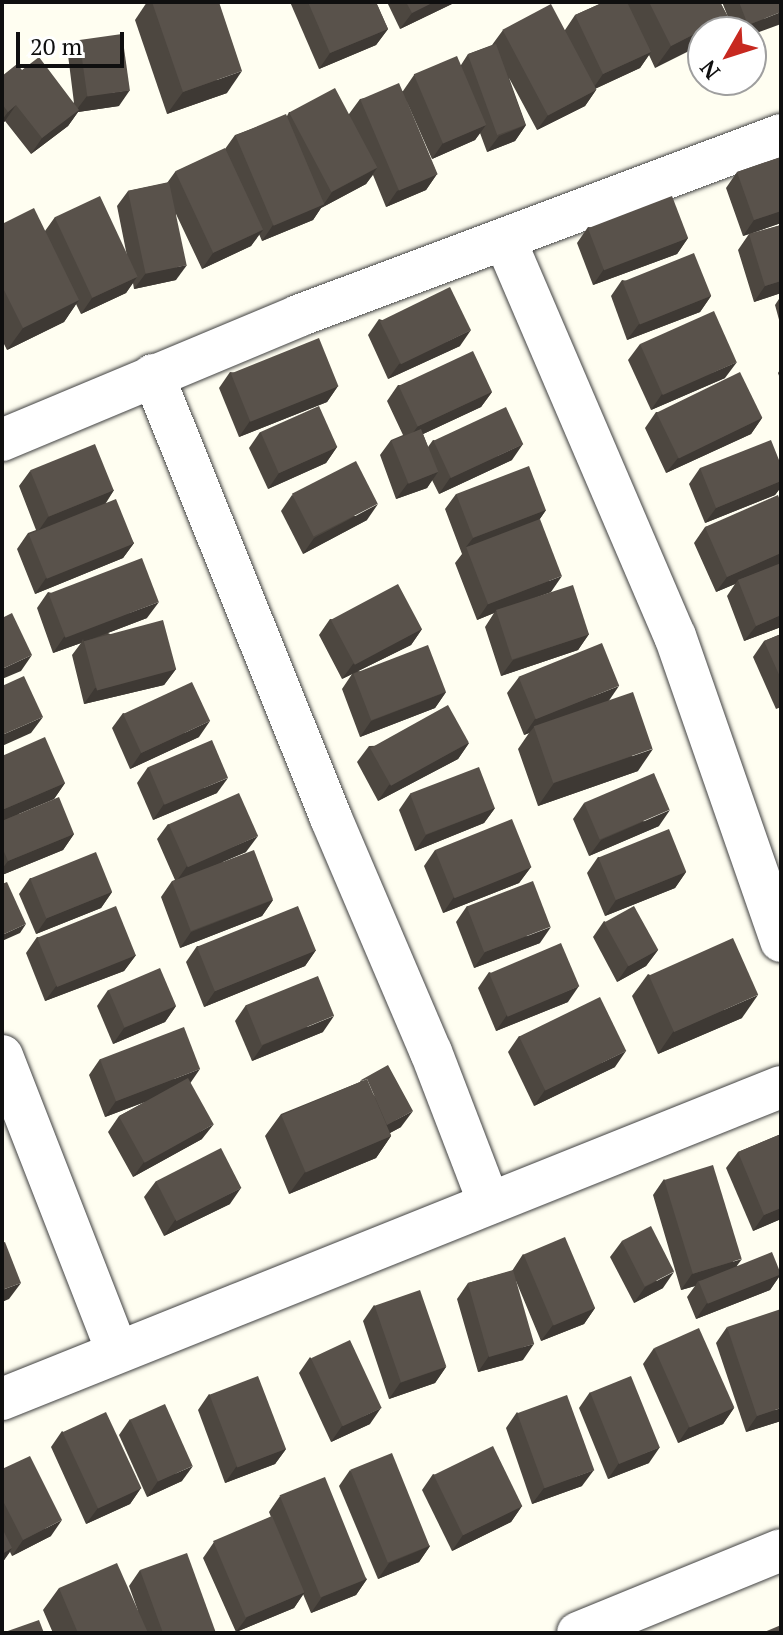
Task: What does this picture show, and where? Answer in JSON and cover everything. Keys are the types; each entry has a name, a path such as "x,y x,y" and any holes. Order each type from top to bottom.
{"street":[{"path":"2,440 298,316 781,135"},
{"path":"505,240 675,636 781,941"},
{"path":"153,375 331,818 431,1052 489,1203"},
{"path":"2,1056 117,1351"},
{"path":"2,1399 781,1087"},
{"path":"578,1633 781,1550"}],"building":[{"path":"152,2 219,2 242,71 183,92"},
{"path":"308,2 376,2 388,29 330,53"},
{"path":"406,2 434,2 412,13"},
{"path":"604,2 627,2 651,52 603,74 575,15"},
{"path":"649,2 720,2 727,16 687,16 687,38 671,46"},
{"path":"739,2 781,2 781,12 767,18 744,16"},
{"path":"551,4 597,90 548,115 502,30"},
{"path":"122,34 130,90 87,96 79,40"},
{"path":"496,44 525,125 497,135 468,54"},
{"path":"457,56 486,125 443,143 414,74"},
{"path":"39,57 79,110 42,138 16,105 8,112 2,104 2,76 17,64 22,70"},
{"path":"399,83 438,174 399,191 360,99"},
{"path":"335,88 377,167 331,192 289,112"},
{"path":"286,114 324,204 274,226 235,135"},
{"path":"225,148 263,230 213,253 175,171"},
{"path":"781,157 781,211 754,220 737,172"},
{"path":"169,182 187,265 146,274 128,191"},
{"path":"100,196 138,277 92,298 55,217"},
{"path":"672,196 688,238 604,270 588,228"},
{"path":"34,208 79,300 23,328 2,286 2,224"},
{"path":"781,225 781,281 765,286 749,234"},
{"path":"694,253 711,296 640,324 623,282"},
{"path":"450,287 471,330 401,364 380,321"},
{"path":"714,311 737,362 663,395 640,344"},
{"path":"319,338 338,386 250,422 231,374"},
{"path":"473,351 492,392 418,426 399,386"},
{"path":"740,372 762,418 679,459 656,413"},
{"path":"319,406 337,447 279,473 261,432"},
{"path":"506,407 523,444 451,478 433,441"},
{"path":"421,429 438,472 409,484 391,441"},
{"path":"771,440 781,465 781,481 716,508 700,468"},
{"path":"95,444 114,490 49,517 30,470"},
{"path":"356,461 378,504 314,536 292,494"},
{"path":"529,466 546,510 473,538 456,494"},
{"path":"778,495 781,503 781,553 727,577 705,527"},
{"path":"116,499 134,544 47,579 29,534"},
{"path":"540,519 562,576 488,604 466,547"},
{"path":"142,558 159,602 65,638 49,594"},
{"path":"781,563 781,615 756,626 738,580"},
{"path":"398,584 422,629 355,665 331,620"},
{"path":"573,585 589,634 512,659 496,610"},
{"path":"12,613 32,655 2,669 2,618"},
{"path":"163,620 176,669 97,690 84,641"},
{"path":"781,634 781,679 764,641"},
{"path":"602,643 619,686 536,719 519,677"},
{"path":"428,645 446,692 371,720 353,674"},
{"path":"24,676 43,717 2,735 2,686"},
{"path":"192,682 210,721 141,753 123,714"},
{"path":"633,692 653,749 553,783 534,726"},
{"path":"448,705 469,743 391,786 370,748"},
{"path":"45,737 65,783 2,810 2,756"},
{"path":"212,740 228,778 165,805 148,767"},
{"path":"479,767 495,808 426,835 410,794"},
{"path":"654,773 670,810 600,840 584,803"},
{"path":"239,793 258,836 188,867 169,824"},
{"path":"59,797 74,834 8,861 2,847 2,821"},
{"path":"512,819 531,867 455,898 435,850"},
{"path":"669,829 686,872 616,900 599,857"},
{"path":"254,850 273,899 191,931 172,882"},
{"path":"96,852 112,892 46,918 30,879"},
{"path":"533,881 551,927 484,952 467,906"},
{"path":"7,882 26,924 2,935 2,884"},
{"path":"116,906 136,955 57,987 37,938"},
{"path":"298,906 316,951 215,991 197,947"},
{"path":"634,906 658,950 629,966 604,922"},
{"path":"733,938 758,995 674,1032 649,975"},
{"path":"561,943 579,986 508,1017 489,973"},
{"path":"160,968 176,1006 124,1028 108,990"},
{"path":"318,976 334,1016 262,1045 246,1005"},
{"path":"600,997 626,1051 545,1090 519,1036"},
{"path":"184,1027 200,1069 116,1101 100,1059"},
{"path":"388,1065 413,1111 387,1125 367,1079 361,1080"},
{"path":"188,1078 214,1124 145,1163 119,1116"},
{"path":"367,1079 391,1136 306,1172 281,1115"},
{"path":"781,1134 781,1208 764,1215 738,1152"},
{"path":"221,1148 241,1188 176,1221 156,1181"},
{"path":"713,1165 742,1259 693,1274 664,1180"},
{"path":"651,1226 674,1271 645,1286 622,1241"},
{"path":"565,1237 595,1308 554,1325 524,1255"},
{"path":"5,1242 21,1283 2,1290 2,1243"},
{"path":"772,1252 781,1274 708,1304 699,1282"},
{"path":"513,1270 534,1344 489,1357 468,1283"},
{"path":"420,1290 446,1367 401,1382 375,1306"},
{"path":"781,1309 781,1408 757,1416 727,1327"},
{"path":"699,1328 734,1407 690,1427 654,1348"},
{"path":"350,1340 382,1408 343,1426 311,1358"},
{"path":"258,1376 286,1449 237,1467 209,1395"},
{"path":"631,1376 660,1447 619,1464 590,1392"},
{"path":"567,1395 594,1470 545,1488 517,1413"},
{"path":"165,1404 193,1466 158,1482 130,1419"},
{"path":"106,1412 141,1488 98,1508 62,1432"},
{"path":"493,1446 522,1506 463,1535 434,1475"},
{"path":"392,1453 429,1546 388,1563 350,1470"},
{"path":"30,1456 62,1520 23,1540 2,1499 2,1469"},
{"path":"325,1477 366,1579 321,1597 280,1495"},
{"path":"272,1516 304,1592 246,1617 213,1541"},
{"path":"2,1528 12,1548 2,1554"},
{"path":"187,1553 216,1633 163,1633 140,1570"},
{"path":"117,1563 148,1633 78,1633 59,1588"},
{"path":"39,1620 44,1633 2,1633"},
{"path":"781,1625 781,1633 762,1633"}]}
